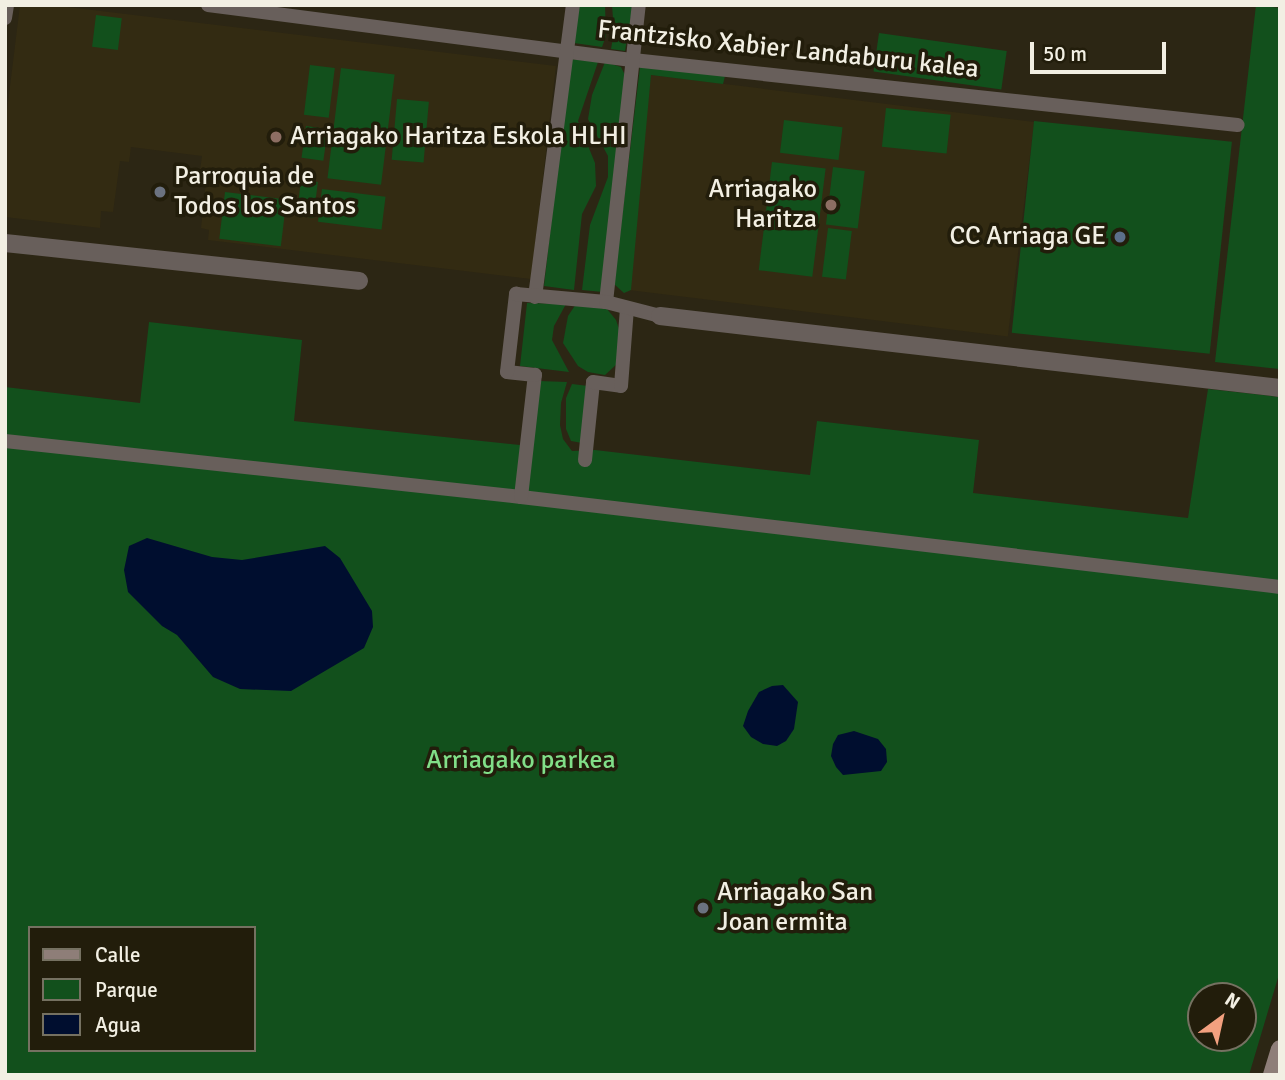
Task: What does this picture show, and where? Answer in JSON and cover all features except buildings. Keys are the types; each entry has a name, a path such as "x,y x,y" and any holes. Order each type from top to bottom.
{"main road":[{"path":"1274,1075 1280,1049"}],"street":[{"path":"5,18 7,5"},
{"name":"Frantzisko Xabier Landaburu kalea","path":"208,5 633,60 1238,125"},
{"path":"535,297 573,5"},
{"path":"606,302 639,5"},
{"path":"5,243 359,281"},
{"path":"521,497 535,375 507,372 516,293 606,302 660,316 1280,388"},
{"path":"585,460 593,382 621,386 627,308"},
{"path":"5,441 521,497 1280,587"},
{"path":"1274,1075 1280,1058"}],"shaded area":[{"name":"Arriagako Haritza Eskola HLHI","path":"20,5 51,5 556,66 531,279 208,240 209,230 201,228 207,172 200,170 202,156 131,147 129,162 120,161 113,212 101,211 100,228 5,217 5,127"},
{"name":"Arriagako Haritza","path":"651,75 1034,122 1008,336 625,289"}],"green space":[{"path":"577,5 605,5 606,36 602,47 574,43"},
{"path":"612,5 633,5 625,51 611,49 614,32"},
{"path":"1256,5 1280,8 1280,369 1215,362"},
{"path":"96,15 122,18 118,50 92,47"},
{"path":"879,33 1007,51 1001,90 874,72"},
{"path":"570,59 598,62 578,121 595,163 596,186 582,214 574,290 544,286"},
{"path":"605,62 621,67 626,77 603,292 582,290 590,225 608,177 608,156 588,119 592,95"},
{"path":"310,65 335,68 329,118 304,115"},
{"path":"640,67 725,76 723,84 651,75 631,290 624,293 614,284"},
{"path":"341,68 395,75 381,185 327,178"},
{"path":"397,99 429,102 424,163 392,160"},
{"path":"886,108 951,115 947,154 882,147"},
{"path":"784,120 843,127 839,160 780,153"},
{"name":"CC Arriaga GE","path":"1034,121 1232,142 1210,354 1012,333"},
{"path":"306,126 328,129 323,161 302,158"},
{"path":"772,162 826,169 812,277 759,270"},
{"path":"833,167 865,171 858,228 826,225"},
{"path":"301,180 318,182 313,218 297,216"},
{"path":"322,189 386,197 382,230 318,222"},
{"path":"225,192 287,200 281,246 219,239"},
{"path":"828,228 852,231 846,280 822,277"},
{"path":"527,303 566,304 554,326 552,340 569,372 520,366"},
{"path":"576,304 607,309 616,320 623,341 618,363 605,375 588,372 578,366 563,343 568,316"},
{"name":"Arriagako parkea","path":"149,322 302,340 294,421 529,446 539,381 567,382 561,403 560,425 563,439 572,451 595,450 810,475 817,421 979,440 973,493 1188,518 1208,389 1280,397 1280,971 1257,1048 1257,982 1187,982 1187,1052 1256,1052 1249,1075 5,1075 5,387 140,403"},
{"path":"572,384 588,386 582,443 571,441 566,429 566,398"}],"water":[{"path":"147,538 212,557 242,560 325,546 340,558 372,611 373,627 364,648 291,691 240,689 213,677 177,635 162,626 128,592 124,570 129,546"},
{"path":"783,685 798,702 794,729 786,741 777,746 763,744 751,737 743,726 748,711 759,692 772,686"},
{"path":"854,731 878,739 886,749 887,762 881,771 843,775 836,767 831,756 833,744 838,735"}],"place":[{"name":"Arriagako Haritza Eskola HLHI","path":"276,137"},
{"name":"Parroquia de Todos los Santos","path":"160,192"},
{"name":"Arriagako Haritza","path":"831,205"},
{"name":"CC Arriaga GE","path":"1120,237"},
{"name":"Arriagako San Joan ermita","path":"703,908"}]}
